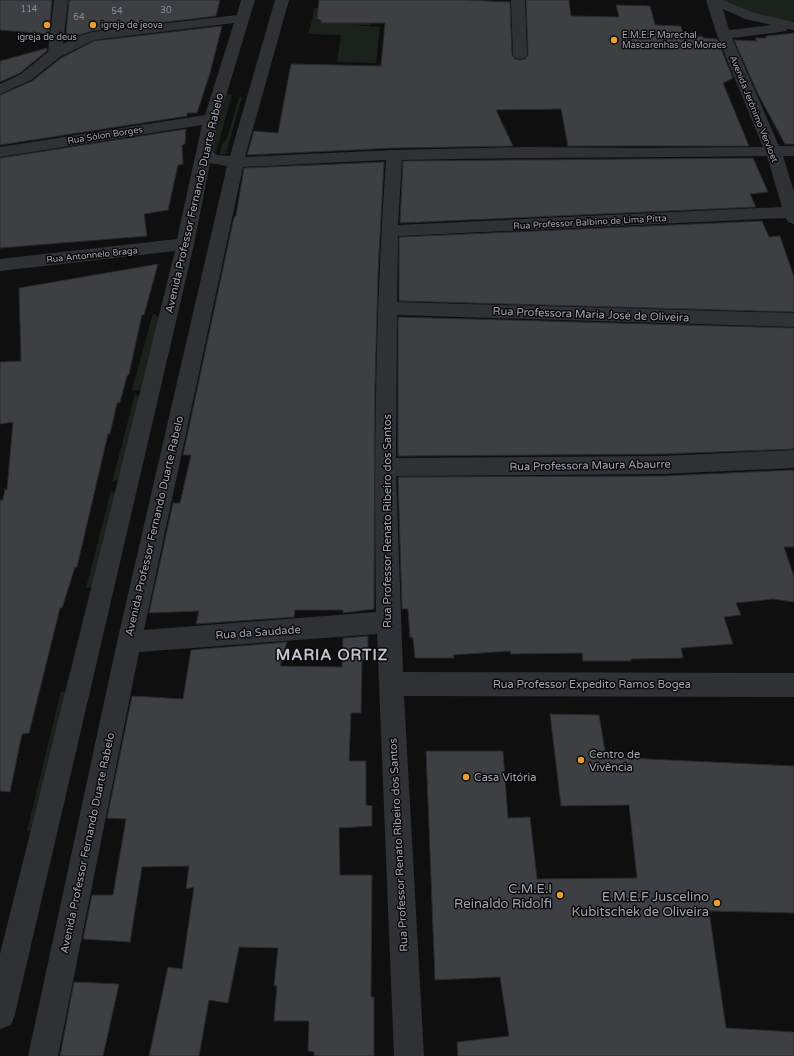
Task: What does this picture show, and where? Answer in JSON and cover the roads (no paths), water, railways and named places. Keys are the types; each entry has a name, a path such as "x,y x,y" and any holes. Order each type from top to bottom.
{"street":[{"path":"55,54 60,0"},
{"name":"Avenida Professor Fernando Duarte Rabelo","path":"0,1014 185,244 211,119 248,0"},
{"name":"Avenida Professor Fernando Duarte Rabelo","path":"43,1056 128,642 236,162 282,0"},
{"path":"518,0 520,56"},
{"path":"713,1 750,16 794,26"},
{"name":"Avenida Jerônimo Vervloet","path":"713,1 724,35 773,151 793,215"},
{"path":"0,90 26,77 55,54 81,40 92,36 242,18"},
{"path":"724,35 794,26"},
{"name":"Rua Sólon Borges","path":"0,152 211,119"},
{"path":"204,152 212,159 236,162 394,154 526,152 639,147 794,151"},
{"name":"Rua Professor Renato Ribeiro dos Santos","path":"394,154 389,232 389,308 385,467 390,684 408,1056"},
{"name":"Rua Professor Balbino de Lima Pitta","path":"389,232 793,215"},
{"name":"Rua Antonnelo Braga","path":"0,265 185,244"},
{"name":"Rua Professora Maria José de Oliveira","path":"389,308 794,320"},
{"name":"Rua Professora Maura Abaurre","path":"385,467 663,465 794,459"},
{"name":"Rua da Saudade","path":"128,642 388,622"},
{"name":"Rua Professor Expedito Ramos Bogea","path":"390,684 794,685"}],"place":[{"name":"igreja de deus","path":"47,25"},
{"name":"igreja de jeova","path":"93,25"},
{"name":"E.M.E.F Marechal Mascarenhas de Moraes","path":"614,40"},
{"name":"Centro de Vivência","path":"581,760"},
{"name":"Casa Vitória","path":"466,777"},
{"name":"C.M.E.I Reinaldo Ridolfi","path":"560,895"},
{"name":"E.M.E.F Juscelino Kubitschek de Oliveira","path":"717,903"}],"district":[{"name":"MARIA ORTIZ","path":"332,655"}]}
